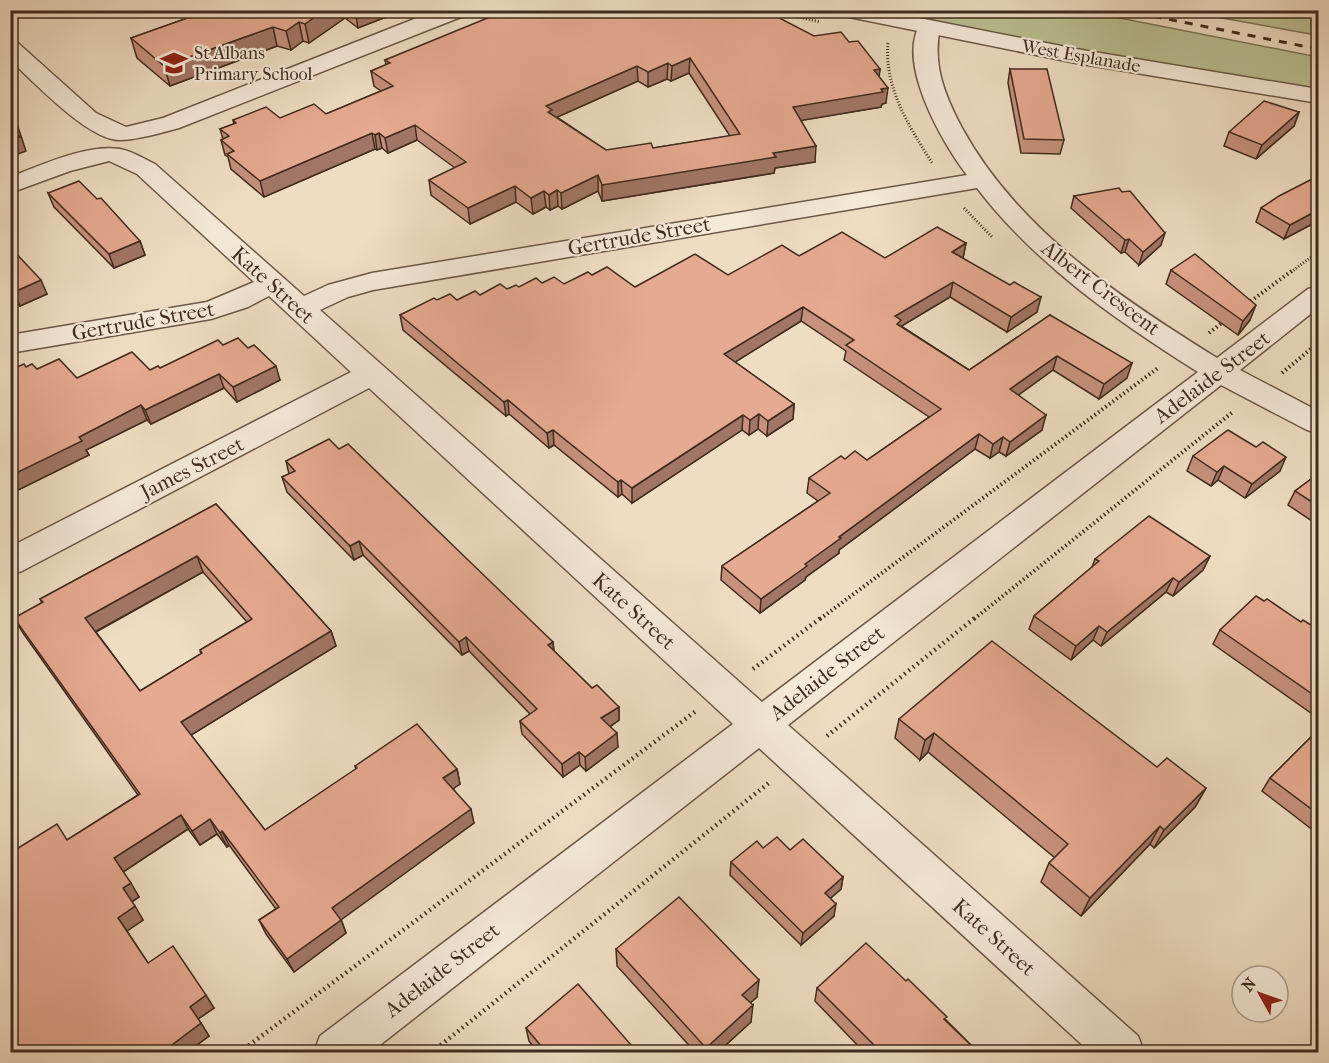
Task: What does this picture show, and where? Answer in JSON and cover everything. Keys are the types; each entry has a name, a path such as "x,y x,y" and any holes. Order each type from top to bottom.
{"street":[{"path":"10,186 61,166 121,147 171,123 458,10"},
{"name":"West Esplanade","path":"844,10 1076,56 1318,96"},
{"name":"Albert Crescent","path":"929,28 924,53 935,98 953,136 982,180 1043,246 1078,276 1141,322 1185,350 1231,362 1318,423"},
{"name":"Kate Street","path":"10,48 373,373 1122,1053"},
{"name":"Gertrude Street","path":"300,309 338,291 372,282 982,180"},
{"name":"Gertrude Street","path":"10,344 211,310 238,301 272,284"},
{"name":"Adelaide Street","path":"336,1053 1318,295"},
{"name":"James Street","path":"10,562 373,373"}],"path":[{"path":"1245,306 1318,252"},
{"path":"240,1053 1227,319"},
{"path":"1201,327 1209,332 1231,362 1290,378"},
{"path":"432,1053 1234,412"}],"green space":[{"path":"1079,10 1318,57 1318,93 865,11"},
{"path":"1183,11 1318,11 1318,36 1316,35"}],"building":[{"path":"210,10 324,10 305,24 299,22 286,31 273,27 164,66 131,38"},
{"path":"507,10 725,10 735,16 746,10 764,10 814,36 841,32 849,42 858,41 880,69 874,70 888,88 881,89 883,92 793,107 816,146 773,153 776,157 602,185 598,175 561,193 557,190 549,195 544,191 531,198 515,186 468,208 429,180 466,162 415,125 385,138 379,133 375,135 372,133 260,181 227,154 234,151 221,140 229,136 220,129 236,123 233,120 266,107 280,118 314,104 326,114 393,86 371,71 390,63 385,60","holes":["690,58 740,134 653,148 651,143 606,150 548,112 552,110 546,106 637,66 648,72 668,63 672,66"]},
{"path":"1010,69 1047,69 1064,140 1024,139"},
{"path":"1264,101 1299,112 1262,145 1229,132"},
{"path":"10,118 17,124 10,126"},
{"path":"10,127 20,137 10,141"},
{"path":"1318,176 1318,210 1290,225 1261,208 1279,196"},
{"path":"79,181 97,199 101,198 140,241 109,254 48,193"},
{"path":"1119,188 1122,192 1130,191 1165,233 1143,252 1129,239 1125,240 1074,196"},
{"path":"937,227 966,243 952,252 1010,285 1014,282 1041,297 1011,317 953,282 895,316 901,320 897,324 969,370 1050,315 1132,363 1104,384 1057,356 1010,389 1046,415 1010,442 1003,437 993,444 979,434 839,537 841,538 805,564 807,566 761,599 722,566 830,493 809,478 841,456 845,459 855,451 867,460 941,409 846,345 854,340 803,307 724,354 794,404 768,421 759,414 750,420 743,415 632,488 621,480 618,482 553,430 547,433 508,400 504,402 400,315 434,298 437,300 450,294 457,300 475,291 480,295 500,284 507,289 516,285 519,287 536,278 542,283 554,277 564,284 588,272 592,275 607,267 635,287 695,254 728,275 782,245 799,256 842,232 885,258"},
{"path":"10,247 41,280 14,292 10,288"},
{"path":"1195,254 1256,305 1243,321 1171,270"},
{"path":"238,338 248,348 254,345 276,366 233,387 219,374 145,410 141,405 79,437 82,441 10,476 10,370 24,364 26,367 32,364 37,369 59,359 77,378 132,352 150,370 158,366 160,368 218,340 223,345"},
{"path":"1228,430 1256,447 1263,442 1286,457 1252,484 1224,466 1217,472 1193,456"},
{"path":"329,439 339,449 348,444 553,642 548,645 592,688 597,685 619,707 601,718 617,733 585,757 579,752 562,764 520,721 537,709 466,637 459,642 359,541 350,546 282,477 295,471 286,461"},
{"path":"1318,474 1318,506 1295,491"},
{"path":"216,504 331,631 181,722 265,830 417,724 457,769 443,778 471,809 332,908 341,920 287,959 259,920 279,907 222,831 220,833 210,819 192,831 181,815 114,858 131,883 123,888 135,906 118,918 148,963 173,946 206,995 190,1007 201,1023 161,1053 141,1053 138,1047 131,1053 10,1053 10,853 57,824 67,840 140,794 14,618 43,602 40,599","holes":["197,556 252,619 200,650 202,653 140,691 85,618"]},
{"path":"1149,516 1210,556 1179,582 1173,578 1107,632 1099,626 1076,646 1034,616 1099,561 1095,559"},
{"path":"1256,596 1264,601 1267,599 1301,622 1303,620 1314,627 1318,622 1318,698 1220,630"},
{"path":"992,641 1157,767 1167,758 1206,788 1164,830 1160,826 1090,898 1049,863 1068,844 934,733 925,740 899,719"},
{"path":"1318,730 1318,814 1270,778"},
{"path":"777,837 790,850 803,839 843,877 825,893 836,904 803,933 731,862 757,841 763,848"},
{"path":"679,897 759,980 742,995 753,1005 706,1048 616,949"},
{"path":"866,943 906,981 908,979 947,1017 944,1019 979,1053 869,1053 875,1046 817,988"},
{"path":"578,984 638,1053 547,1053 526,1028"},
{"path":"1318,1043 1318,1053 1311,1053"}],"railway":[{"path":"1122,10 1318,49"}],"place":[{"name":"St Albans Primary School","path":"174,63"}]}
